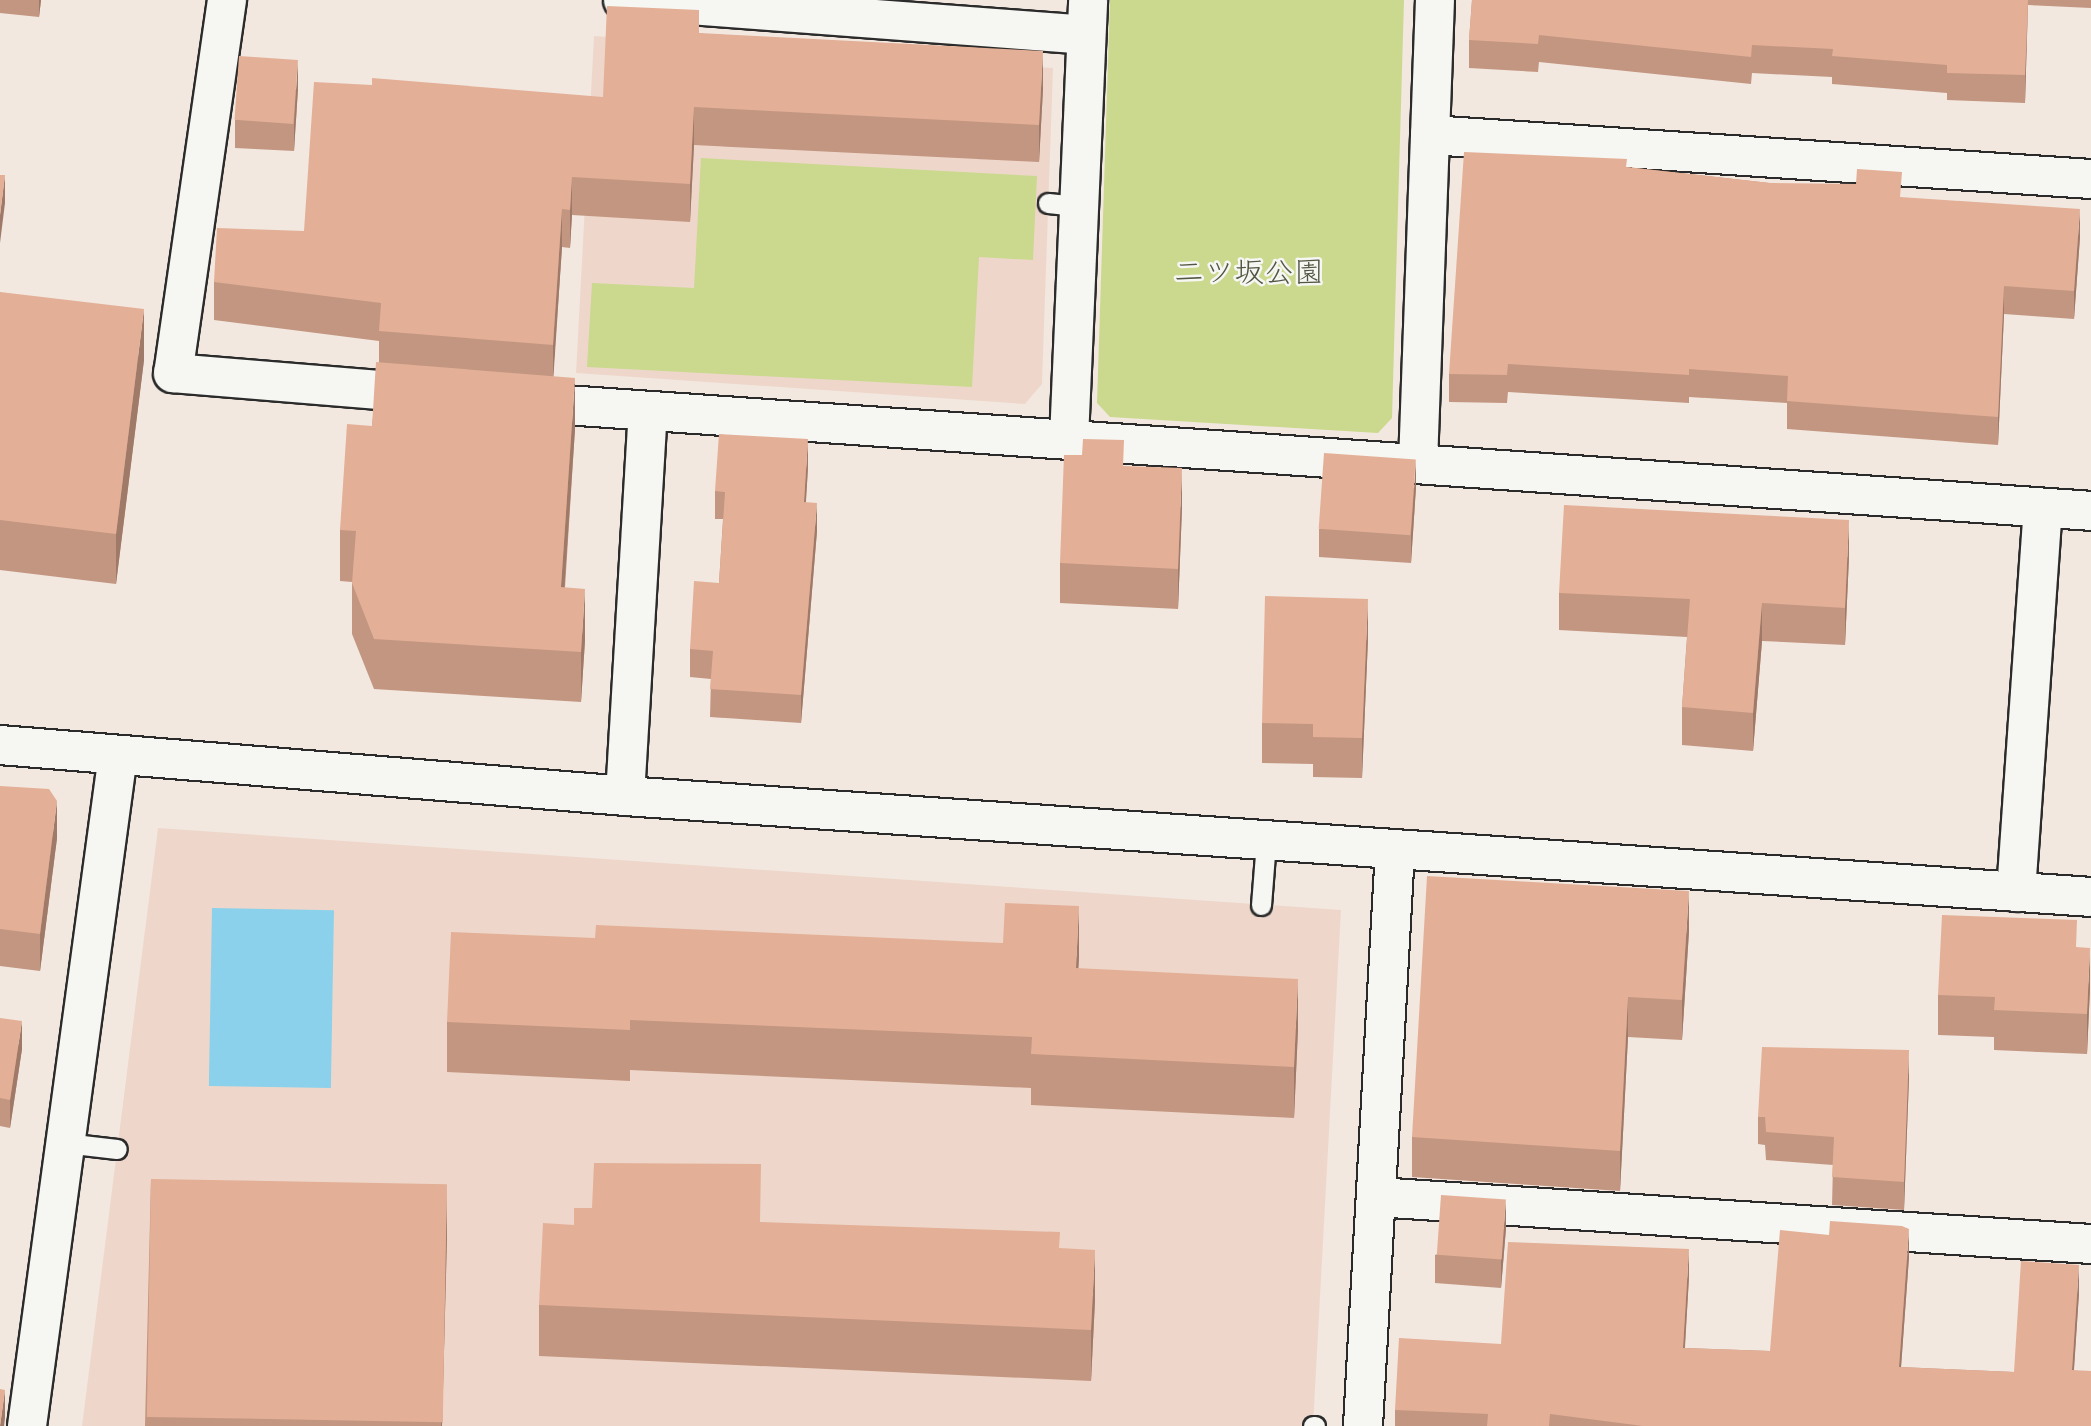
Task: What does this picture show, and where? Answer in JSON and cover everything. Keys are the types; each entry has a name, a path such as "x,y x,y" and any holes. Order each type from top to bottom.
{"street":[{"path":"227,0 173,373 648,413 1069,439 2091,511"},
{"path":"623,0 1087,18 1063,204 1069,439"},
{"path":"1418,463 1435,0"},
{"path":"1430,135 2091,179"},
{"path":"625,796 648,413"},
{"path":"2016,892 2043,508"},
{"path":"0,746 625,796 2091,897"},
{"path":"27,1426 118,755"},
{"path":"1363,1426 1395,850"},
{"path":"1376,1197 2091,1244"}],"lane":[{"path":"1261,905 1266,841"},
{"path":"65,1143 117,1149"}],"shaded area":[{"path":"594,36 1053,68 1042,384 1025,404 576,373"},
{"path":"158,828 1341,910 1313,1426 82,1426"}],"green space":[{"name":"二ツ坂公園","path":"1110,0 1404,0 1392,418 1378,433 1110,417 1097,403"},
{"path":"701,158 1037,176 1033,260 979,257 972,387 587,367 592,283 694,288"}],"water":[{"path":"212,908 334,910 331,1088 209,1086"}],"building":[{"path":"1472,0 2028,0 2025,75 1947,73 1947,65 1832,56 1833,49 1752,45 1751,57 1539,35 1538,44 1469,40"},
{"path":"607,6 699,10 699,33 1043,51 1039,125 694,107 690,184 572,177 570,210 562,209 553,345 379,331 381,303 214,282 217,228 304,231 314,82 372,85 372,78 603,97"},
{"path":"239,56 298,60 293,124 235,120"},
{"path":"1464,152 1627,159 1626,167 1770,183 1856,184 1857,169 1902,172 1900,197 2080,209 2074,291 2004,286 1998,417 1787,401 1788,376 1689,369 1689,375 1508,364 1507,375 1449,374"},
{"path":"0,175 5,175 0,215"},
{"path":"0,292 144,309 116,534 0,520"},
{"path":"376,362 575,378 561,587 585,589 581,652 374,639 352,583 356,531 340,530 347,424 372,426"},
{"path":"719,434 808,439 804,502 817,503 801,695 710,689 713,651 690,649 694,581 719,583 725,492 715,491"},
{"path":"1083,439 1124,440 1123,466 1182,468 1178,569 1060,563 1064,455 1082,455"},
{"path":"1324,453 1416,459 1410,535 1319,529"},
{"path":"1564,505 1849,520 1845,608 1762,603 1753,713 1682,707 1690,599 1559,593"},
{"path":"1265,596 1368,599 1362,738 1313,737 1313,724 1262,723"},
{"path":"0,786 49,789 57,801 40,934 0,929"},
{"path":"1427,876 1689,891 1682,1000 1628,997 1620,1151 1412,1137"},
{"path":"1005,903 1079,906 1076,968 1298,979 1294,1067 1031,1054 1032,1037 630,1020 630,1030 447,1022 451,932 595,938 596,925 1003,943"},
{"path":"1942,915 2077,920 2076,947 2090,948 2087,1014 1994,1010 1995,997 1938,995"},
{"path":"0,1018 22,1021 10,1100 0,1098"},
{"path":"1762,1047 1909,1050 1904,1182 1832,1177 1834,1137 1766,1132 1765,1117 1758,1117"},
{"path":"594,1163 761,1164 760,1222 1060,1232 1059,1248 1095,1250 1091,1330 539,1305 543,1223 574,1225 574,1208 592,1208"},
{"path":"151,1179 447,1184 443,1422 147,1417"},
{"path":"1441,1195 1506,1200 1502,1259 1437,1255"},
{"path":"1830,1221 1902,1226 1909,1229 1899,1367 2014,1372 2021,1261 2079,1265 2072,1370 2091,1371 2091,1426 1643,1426 1550,1414 1549,1426 1487,1426 1488,1414 1395,1410 1399,1338 1501,1344 1508,1242 1689,1249 1683,1348 1770,1351 1780,1230 1829,1235"},
{"path":"0,1389 5,1390 0,1426"}]}
